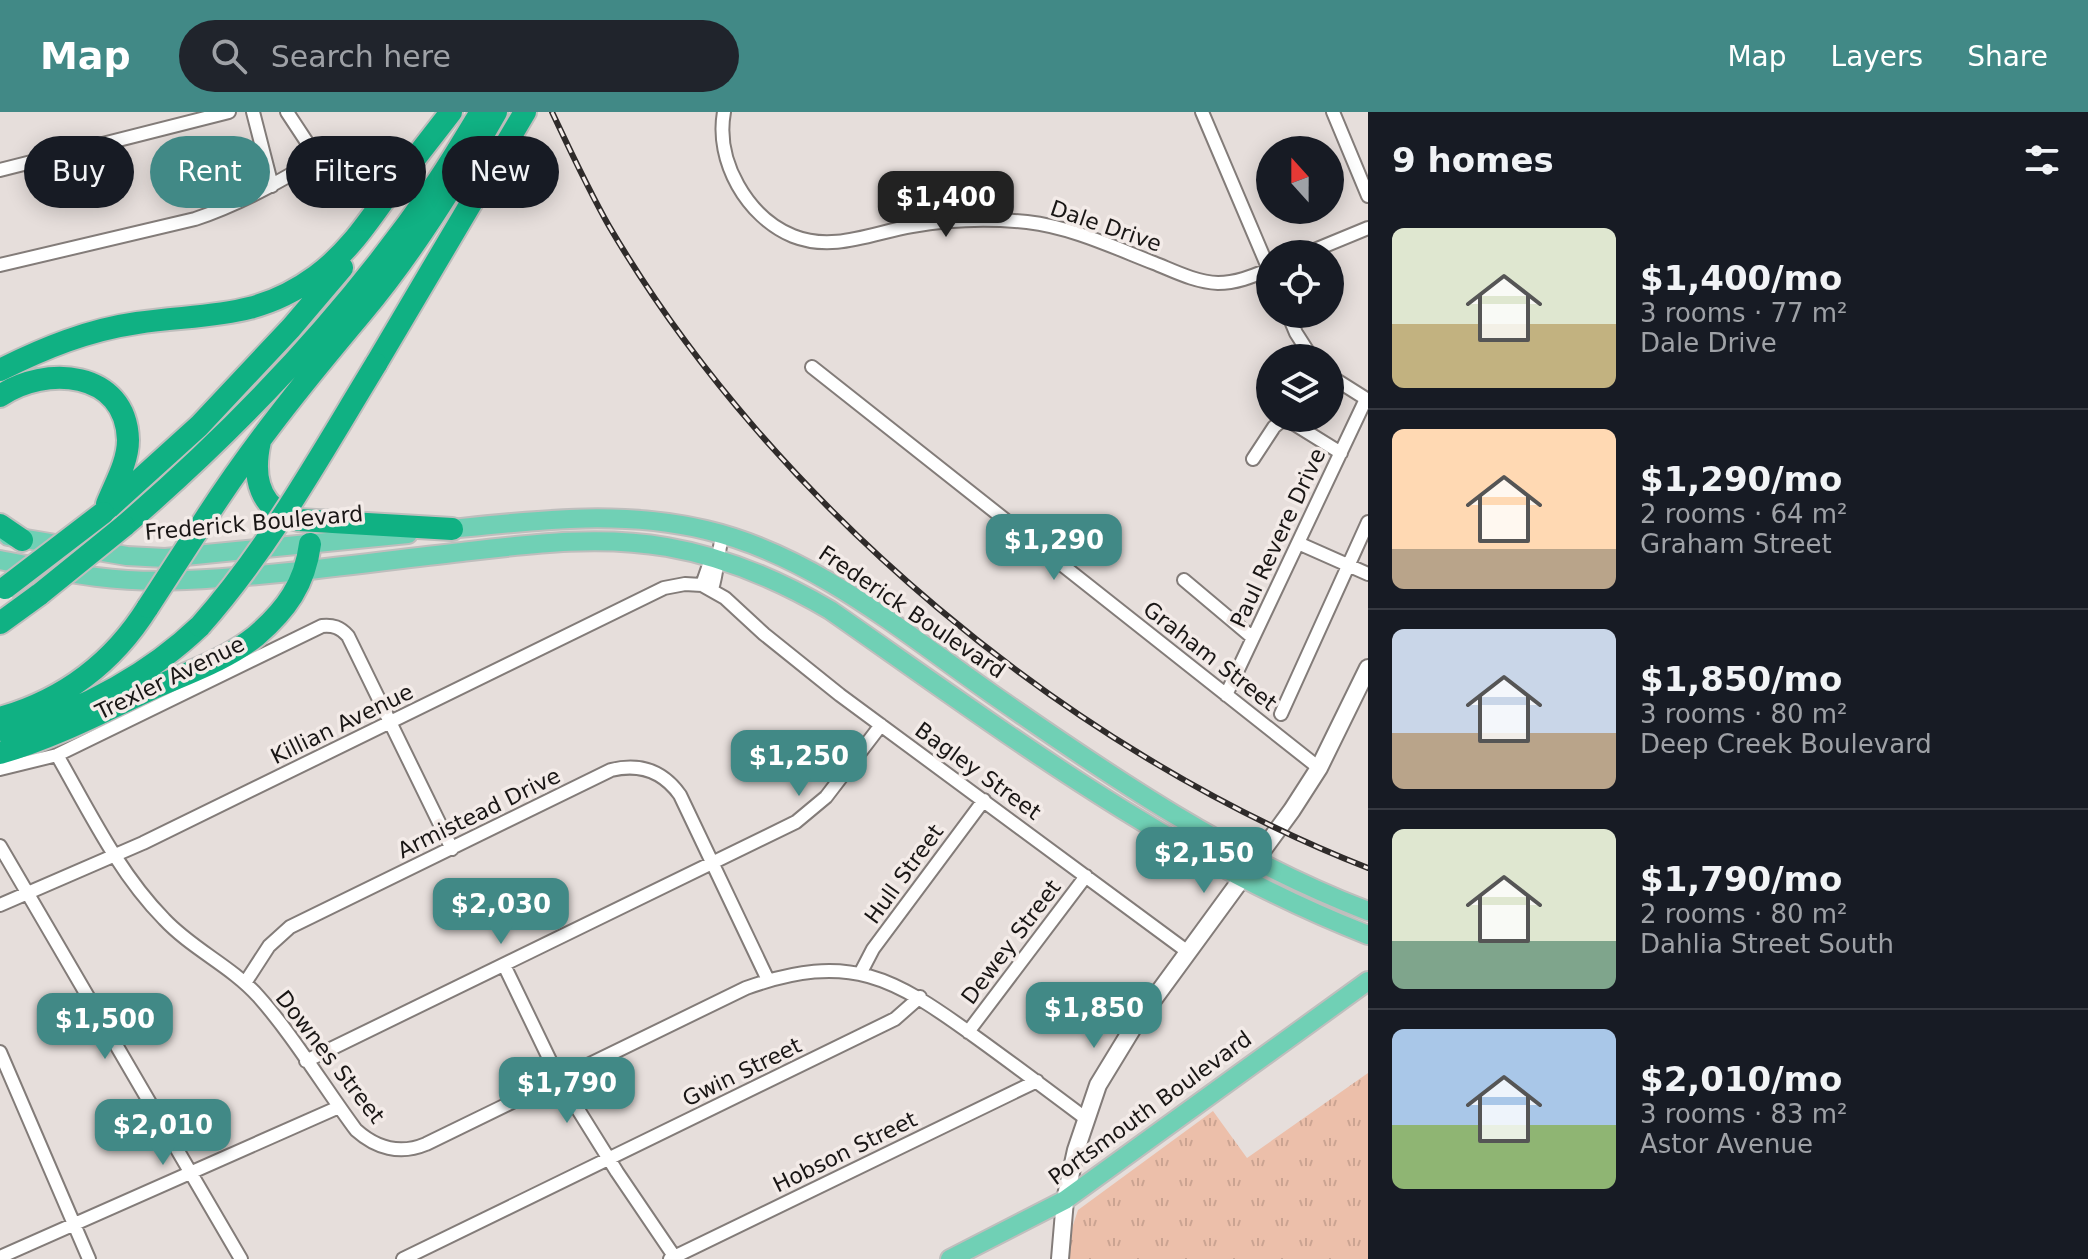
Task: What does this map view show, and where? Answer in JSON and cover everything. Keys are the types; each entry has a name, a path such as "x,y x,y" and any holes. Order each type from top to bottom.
{"highway":[{"path":"0,370 79,336 138,322 230,313 254,307 298,287 327,267 350,245 453,112"},
{"path":"3,590 103,513 199,426 291,328 376,226 453,112"},
{"path":"0,623 124,526 251,406 345,302 437,183 481,112"},
{"path":"0,718 51,699 95,671 121,646 237,468 362,313 440,206 496,112"},
{"path":"0,737 89,702 132,679 200,626 231,591 275,528 376,364 524,115"},
{"path":"0,396 36,379 63,376 90,383 115,403 126,425 127,452 103,513"},
{"path":"262,434 256,481 266,501 280,513 299,520 452,529"},
{"path":"0,525 11,537"},
{"path":"0,753 92,718 241,645 273,619 290,598 307,570 310,544"}],"main road":[{"name":"Frederick Boulevard","path":"11,537 127,556 165,558 561,518 598,517 676,524 723,534 769,551 835,586 1113,777 1185,821 1256,859 1368,911"},
{"name":"Frederick Boulevard","path":"0,560 95,579 123,581 187,580 307,570 507,546 599,541 667,547 716,559 777,581 830,610 1104,800 1242,878 1368,935"},
{"name":"Portsmouth Boulevard","path":"950,1259 1065,1200 1368,981"}],"street":[{"path":"0,170 229,112"},
{"path":"253,112 272,186"},
{"path":"287,112 303,136"},
{"name":"Dale Drive","path":"724,112 725,149 742,191 764,218 778,229 803,239 833,243 942,222 997,219 1074,232 1204,281 1230,282 1256,274"},
{"path":"1202,112 1257,240"},
{"path":"1333,112 1368,196"},
{"path":"0,265 195,219 221,210 286,178"},
{"path":"1339,240 1368,228"},
{"name":"Graham Street","path":"812,367 1319,768"},
{"path":"1344,385 1367,400"},
{"name":"Paul Revere Drive","path":"1226,695 1367,400"},
{"path":"1253,459 1281,421 1291,422 1341,453"},
{"path":"1281,714 1368,522"},
{"path":"707,587 710,562 716,559 723,534"},
{"path":"1298,543 1368,574"},
{"path":"1184,580 1253,638"},
{"name":"Killian Avenue","path":"0,905 115,855 664,588 685,584 707,587"},
{"name":"Bagley Street","path":"707,587 881,725 1188,952"},
{"name":"Trexler Avenue","path":"0,769 57,755 322,626 343,630 390,723"},
{"path":"1060,1259 1065,1200 1085,1118 1112,1058 1319,768 1368,668"},
{"path":"390,723 452,849"},
{"path":"306,1061 796,822 813,810 837,784 881,725"},
{"name":"Downes Street","path":"57,755 115,855 163,918 204,954 245,983 271,1012 365,1138 386,1148 407,1149 426,1144 746,988 806,972 881,978 920,997 1085,1118"},
{"name":"Armistead Drive","path":"245,983 269,946 290,927 611,770 633,766 653,771 673,786 768,980"},
{"name":"Hull Street","path":"860,974 873,949 984,800"},
{"path":"0,846 241,1259"},
{"name":"Dewey Street","path":"968,1032 1086,876"},
{"path":"504,965 559,1079 674,1258"},
{"name":"Gwin Street","path":"403,1259 895,1019 920,997"},
{"path":"0,1052 89,1259"},
{"name":"Hobson Street","path":"674,1258 1037,1081"},
{"path":"0,1257 339,1107"}],"green space":[{"path":"1368,1073 1368,1259 1070,1259 1070,1234 1078,1210 1213,1111 1247,1158"}],"railway":[{"path":"552,112 609,226 676,329 754,427 842,520 937,607 1039,687 1146,757 1256,818 1368,868"}]}
